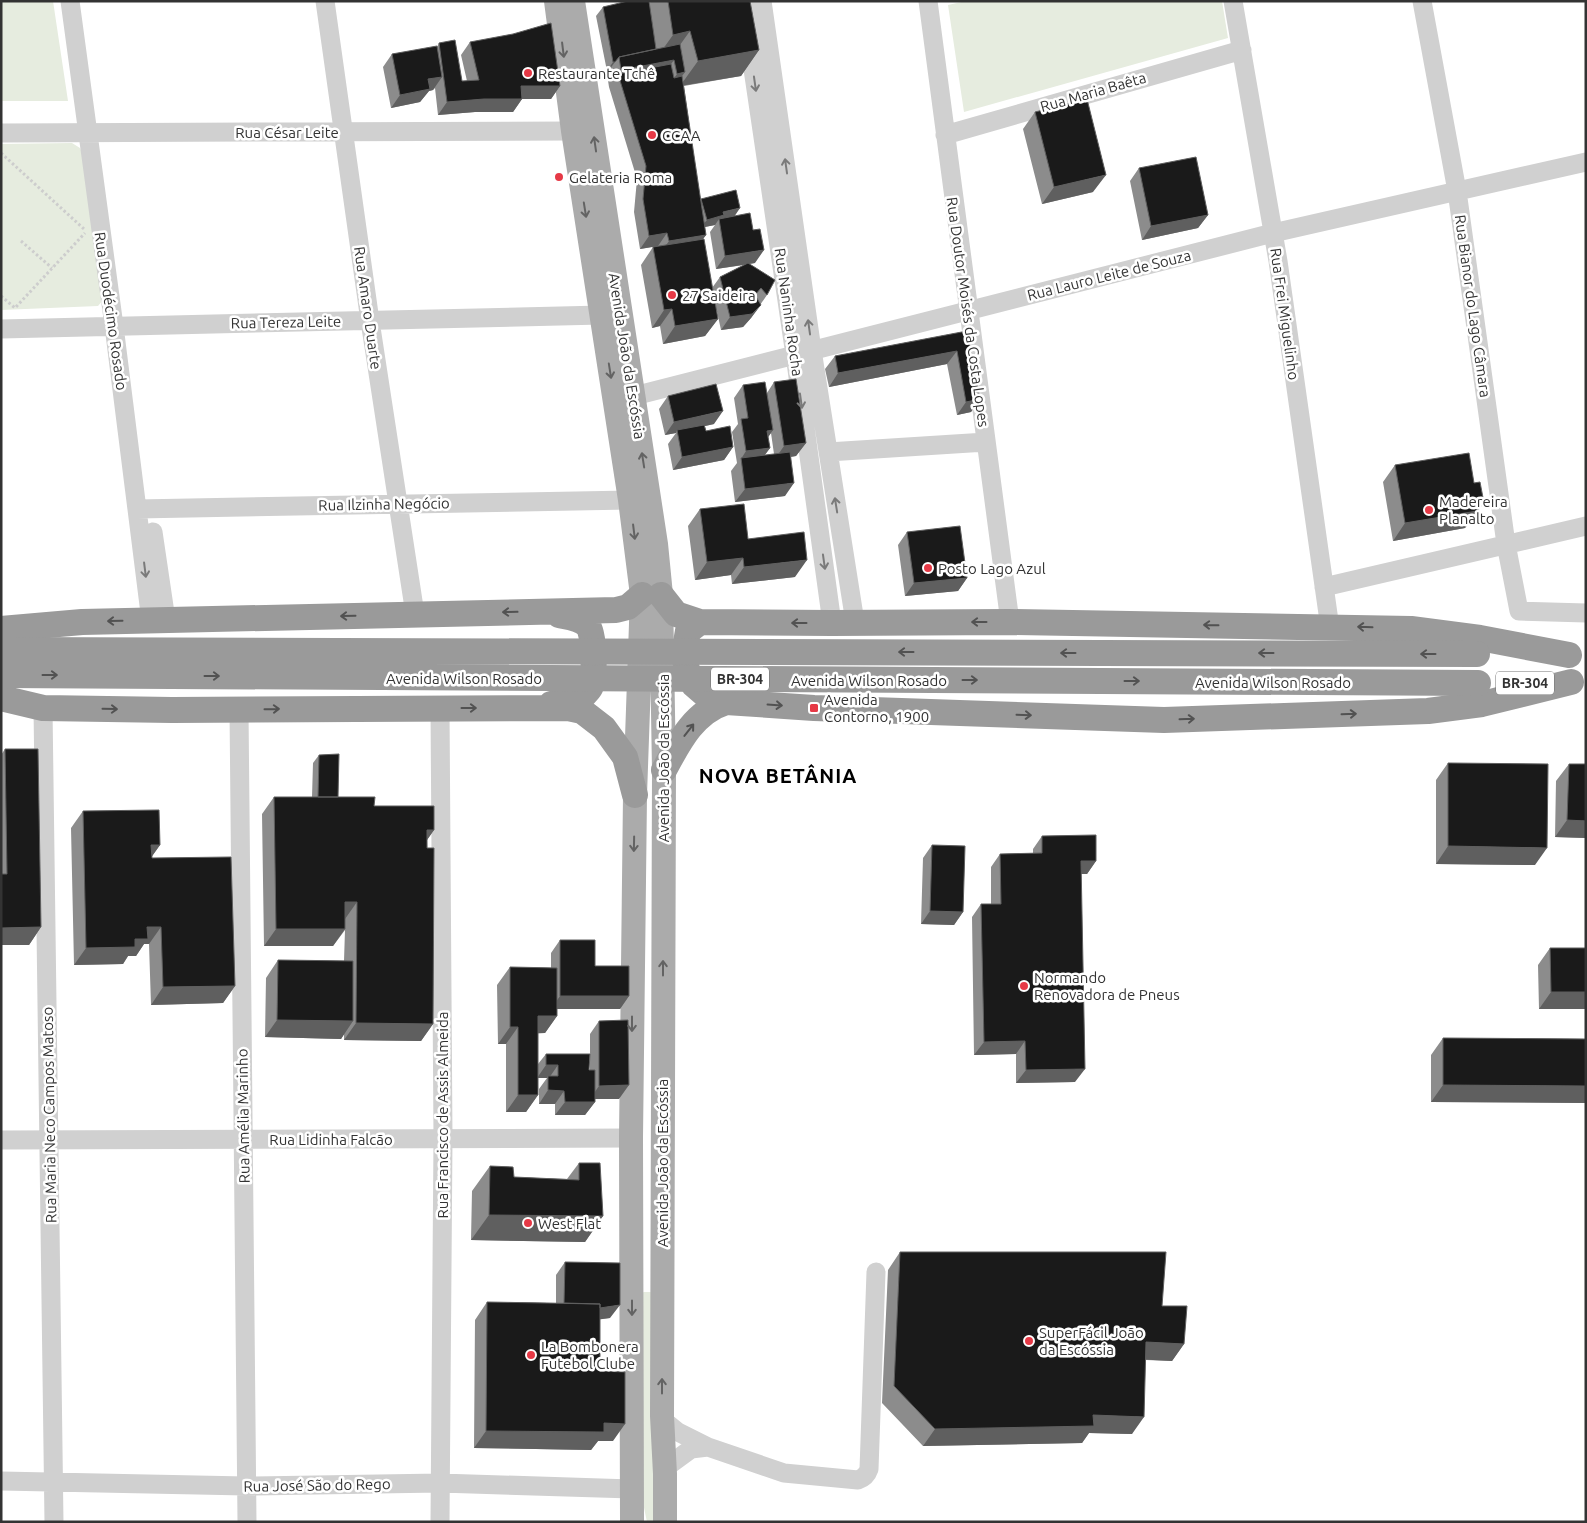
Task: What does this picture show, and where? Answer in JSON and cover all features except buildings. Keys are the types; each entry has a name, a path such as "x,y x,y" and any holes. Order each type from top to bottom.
{"highway":[{"path":"1,629 82,622 616,610 628,608 651,595 676,614 700,622 1010,622 1411,629 1480,638 1577,655"},
{"path":"536,708 577,698 584,694 590,688 594,672 591,630 586,624 578,619 541,611"},
{"path":"700,622 688,631 684,654 688,675 694,685 709,698 726,702 814,708 1164,720 1428,711 1482,704 1578,682"},
{"name":"Avenida Wilson Rosado","path":"1,650 1577,655"},
{"name":"Avenida Wilson Rosado","path":"1,675 1578,682"},
{"path":"1,698 43,708 239,710 568,708 582,712 604,728 625,758 635,795"},
{"path":"664,770 690,727 703,714 726,702"}],"main road":[{"name":"Avenida João da Escóssia","path":"563,2 573,131 630,500 651,595 664,770 662,1419 666,1522"},
{"name":"Avenida João da Escóssia","path":"563,2 634,396 656,544 635,795 631,1138 632,1489 634,1519"},
{"path":"633,993 645,989 652,995 652,1063 662,1100"},
{"path":"632,1190 639,1227 642,1272 651,1280 662,1280"}],"street":[{"name":"Rua Duodécimo Rosado","path":"70,1 93,133"},
{"name":"Rua Duodécimo Rosado","path":"80,1 93,133 159,620"},
{"name":"Rua Amaro Duarte","path":"325,1 370,321 415,614"},
{"name":"Rua Naninha Rocha","path":"743,1 804,353 828,452 843,623"},
{"name":"Rua Naninha Rocha","path":"762,1 804,353 843,623"},
{"name":"Rua Doutor Moisés da Costa Lopes","path":"928,1 1010,622"},
{"name":"Rua Frei Miguelinho","path":"1233,1 1273,233 1330,628"},
{"name":"Rua Bianor do Lago Câmara","path":"1422,1 1457,191 1506,544 1519,611 1586,613"},
{"name":"Rua Maria Baêta","path":"945,135 1242,50"},
{"name":"Rua César Leite","path":"1,133 573,131"},
{"name":"Rua Lauro Leite de Souza","path":"634,396 1273,233 1586,162"},
{"name":"Rua Tereza Leite","path":"1,328 602,316"},
{"path":"828,452 986,442"},
{"name":"Rua Ilzinha Negócio","path":"143,509 630,500"},
{"path":"1324,587 1586,526"},
{"path":"1,708 43,708"},
{"name":"Rua Maria Neco Campos Matoso","path":"43,708 54,1522"},
{"name":"Rua Francisco de Assis Almeida","path":"440,708 443,1138 440,1522"},
{"name":"Rua Amélia Marinho","path":"239,710 247,1522"},
{"name":"Rua Lidinha Falcão","path":"1,1140 631,1138"},
{"path":"662,1419 678,1432 708,1447 784,1473 858,1480 865,1476 869,1469 876,1272"},
{"path":"665,1468 691,1449 708,1447"},
{"name":"Rua José São do Rego","path":"1,1481 246,1486 440,1483 632,1489"}],"path":[{"path":"1,153 86,232 15,308 1,296"},
{"path":"21,241 52,268"}],"shaded area":[{"path":"1,1 53,1 68,101 1,101"},
{"path":"966,1 1222,1 1228,38 964,112 948,5"},
{"path":"72,143 80,148 84,156 103,300 98,306 1,310 1,144"},
{"path":"651,1292 653,1296 653,1522 647,1522 643,1503 641,1293"}],"place":[{"name":"Restaurante Tchê","path":"528,73"},
{"name":"CCAA","path":"652,135"},
{"name":"Gelateria Roma","path":"559,177"},
{"name":"27 Saideira","path":"672,295"},
{"name":"Madereira Planalto","path":"1429,510"},
{"name":"Posto Lago Azul","path":"928,568"},
{"name":"Avenida Contorno, 1900","path":"814,708"},
{"name":"Normando Renovadora de Pneus","path":"1024,986"},
{"name":"West Flat","path":"528,1223"},
{"name":"SuperFácil João da Escóssia","path":"1029,1341"},
{"name":"La Bombonera Futebol Clube","path":"531,1355"}],"district":[{"name":"NOVA BETÂNIA","path":"778,775"}]}
